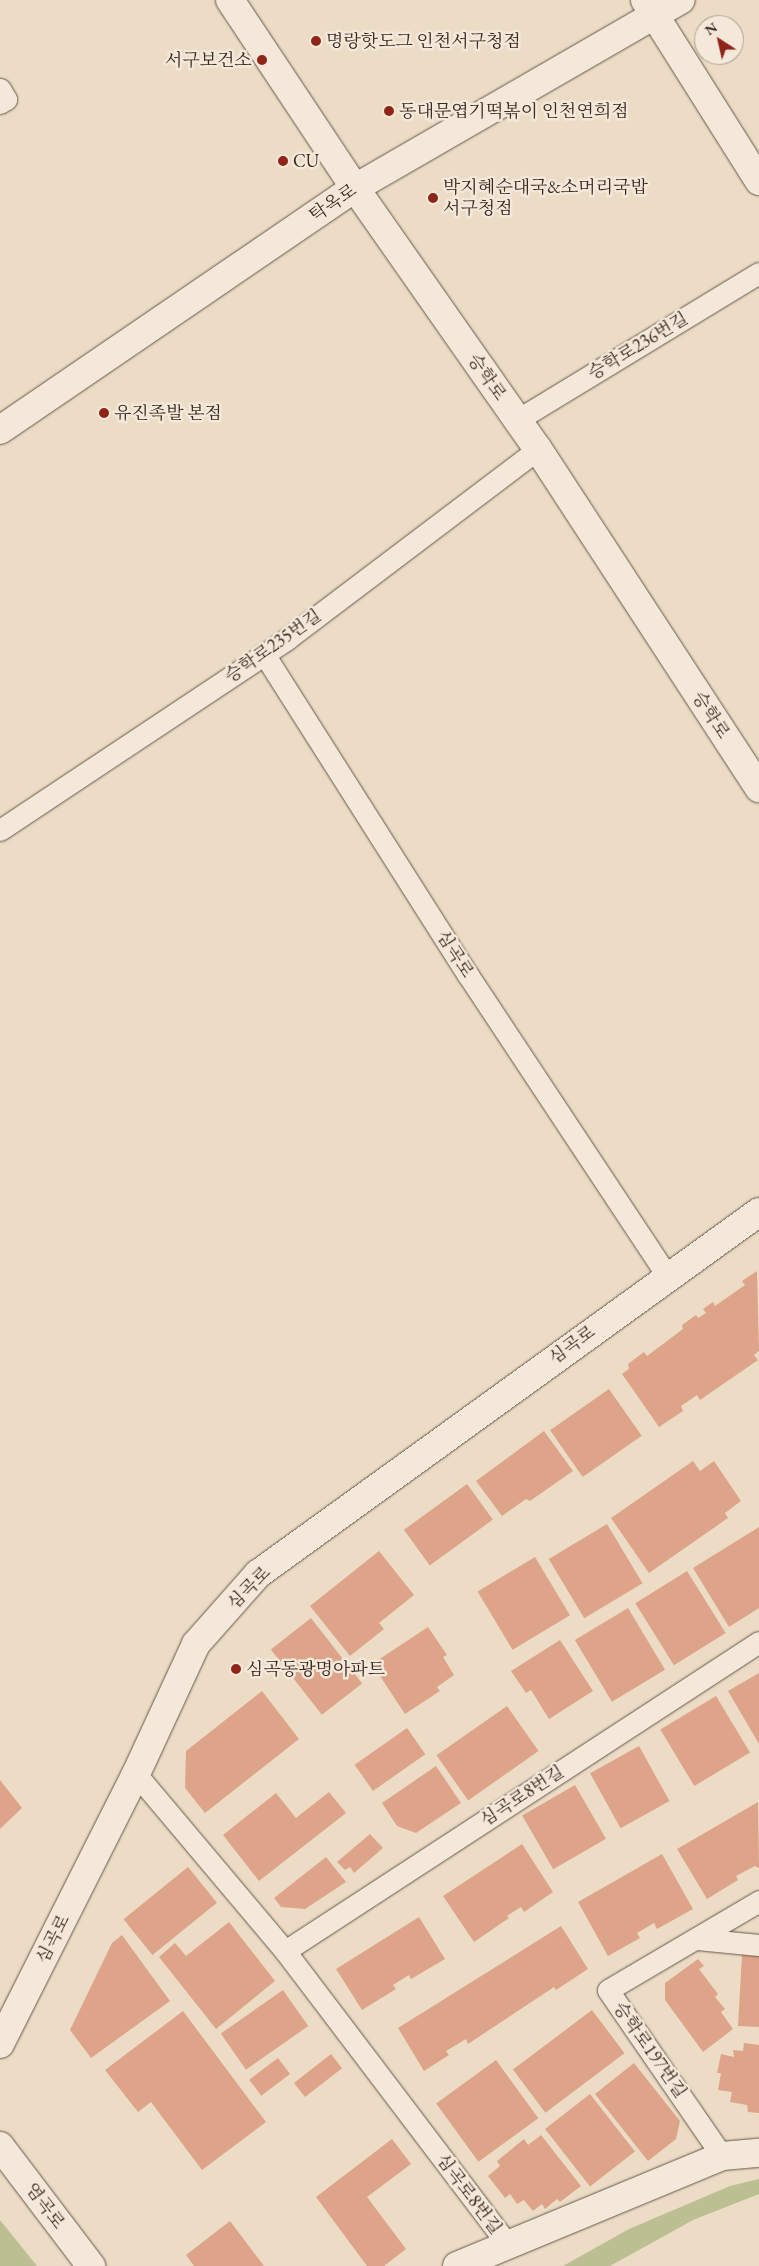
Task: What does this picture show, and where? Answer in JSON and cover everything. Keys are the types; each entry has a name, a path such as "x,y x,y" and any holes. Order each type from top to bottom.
{"street":[{"name":"승학로","path":"230,0 355,188 749,752 759,788"},
{"name":"탁옥로","path":"0,430 355,188 649,8 681,0"},
{"path":"649,8 759,181"},
{"name":"심곡로","path":"0,2044 136,1774 196,1644 258,1574 667,1276 759,1214"},
{"name":"염곡로","path":"0,2146 90,2266"},
{"path":"457,2266 722,2156 759,2153"}],"lane":[{"path":"0,89 6,98 0,103"},
{"name":"승학로236번길","path":"517,420 759,272"},
{"name":"승학로235번길","path":"0,830 264,654 538,449"},
{"name":"심곡로","path":"264,654 468,975 667,1276"},
{"name":"심곡로8번길","path":"285,1950 759,1642"},
{"name":"심곡로8번길","path":"136,1774 285,1950 508,2245"},
{"name":"승학로197번길","path":"722,2156 608,1990 759,1901"},
{"path":"697,1939 759,1944"}],"green space":[{"path":"759,2179 759,2194 693,2220 610,2266 563,2266 629,2229 730,2186"},
{"path":"0,2220 29,2256 37,2266 0,2266"}],"building":[{"path":"757,1271 759,1351 754,1355 758,1360 700,1400 697,1395 681,1406 683,1411 659,1427 622,1374 629,1369 628,1364 644,1352 647,1356 683,1329 682,1325 696,1315 698,1318 706,1313 703,1309 713,1302 715,1306 745,1285 742,1281"},
{"path":"609,1389 642,1436 583,1477 550,1430"},
{"path":"544,1431 573,1471 530,1501 526,1499 502,1516 476,1481"},
{"path":"693,1461 700,1471 714,1461 741,1501 725,1513 728,1518 649,1573 611,1518"},
{"path":"467,1484 493,1520 430,1565 404,1530"},
{"path":"607,1524 643,1583 584,1618 549,1559"},
{"path":"759,1527 759,1608 729,1627 693,1568"},
{"path":"379,1551 414,1595 379,1623 384,1629 350,1656 310,1606"},
{"path":"535,1557 570,1615 513,1650 478,1592"},
{"path":"687,1571 726,1633 674,1665 635,1603"},
{"path":"628,1608 665,1670 612,1702 575,1640"},
{"path":"311,1618 362,1683 322,1715 271,1649"},
{"path":"428,1627 447,1655 443,1657 454,1675 437,1687 440,1691 405,1714 372,1664"},
{"path":"560,1640 593,1691 549,1719 531,1690 526,1693 511,1671"},
{"path":"759,1673 759,1744 728,1691"},
{"path":"262,1691 299,1739 205,1813 185,1788 186,1751"},
{"path":"716,1696 750,1753 694,1786 660,1729"},
{"path":"507,1706 539,1751 468,1800 437,1755"},
{"path":"407,1728 425,1754 373,1791 355,1765"},
{"path":"639,1746 670,1801 621,1828 590,1773"},
{"path":"436,1766 461,1803 416,1833 397,1826 382,1803"},
{"path":"0,1780 22,1808 0,1829"},
{"path":"575,1785 606,1839 553,1869 522,1816"},
{"path":"329,1792 346,1813 259,1881 223,1835 276,1793 296,1818"},
{"path":"758,1802 759,1868 755,1866 736,1876 738,1880 707,1899 677,1849"},
{"path":"370,1834 383,1848 354,1873 350,1867 345,1870 337,1862"},
{"path":"522,1844 553,1892 524,1912 521,1907 507,1916 509,1918 474,1942 443,1896"},
{"path":"662,1854 693,1909 657,1929 654,1923 637,1933 640,1938 608,1956 578,1902"},
{"path":"326,1857 346,1882 305,1909 281,1907 274,1898"},
{"path":"188,1867 217,1903 152,1955 123,1919"},
{"path":"419,1917 445,1959 411,1979 409,1975 393,1985 396,1989 362,2010 336,1969"},
{"path":"229,1922 275,1981 216,2029 159,1957 175,1943 186,1956"},
{"path":"561,1926 588,1969 556,1990 554,1987 468,2044 466,2039 446,2051 449,2055 424,2071 398,2028"},
{"path":"122,1935 170,2001 91,2058 70,2030 112,1943"},
{"path":"742,1955 759,1956 759,2027 738,2026"},
{"path":"698,1959 704,1966 699,1969 718,1994 715,1997 725,2009 721,2012 733,2029 703,2052 665,2000 665,1983"},
{"path":"283,1990 308,2026 246,2070 221,2034"},
{"path":"592,2010 624,2053 545,2113 513,2070"},
{"path":"183,2011 266,2122 202,2170 151,2102 138,2112 105,2070"},
{"path":"744,2043 759,2045 759,2113 748,2112 747,2105 730,2102 732,2092 718,2090 721,2073 717,2073 721,2054 734,2057 733,2050 743,2051"},
{"path":"331,2054 342,2068 305,2097 294,2083"},
{"path":"278,2058 290,2074 261,2096 249,2080"},
{"path":"496,2060 538,2118 478,2162 436,2103"},
{"path":"634,2063 680,2121 676,2139 648,2161 595,2094"},
{"path":"590,2094 635,2152 590,2187 545,2129"},
{"path":"541,2135 581,2186 560,2202 557,2199 545,2209 542,2204 533,2211 524,2200 517,2204 510,2194 505,2198 488,2176 500,2166 497,2161 524,2139 528,2145"},
{"path":"392,2139 411,2164 367,2197 406,2249 384,2266 367,2266 316,2197"},
{"path":"230,2221 264,2266 194,2266 186,2255"}],"place":[{"name":"명랑핫도그 인천서구청점","path":"316,41"},
{"name":"서구보건소","path":"262,60"},
{"name":"동대문엽기떡볶이 인천연희점","path":"389,111"},
{"name":"CU","path":"283,161"},
{"name":"박지혜순대국&소머리국밥 서구청점","path":"433,198"},
{"name":"유진족발 본점","path":"104,413"},
{"name":"심곡동광명아파트","path":"236,1669"}]}
